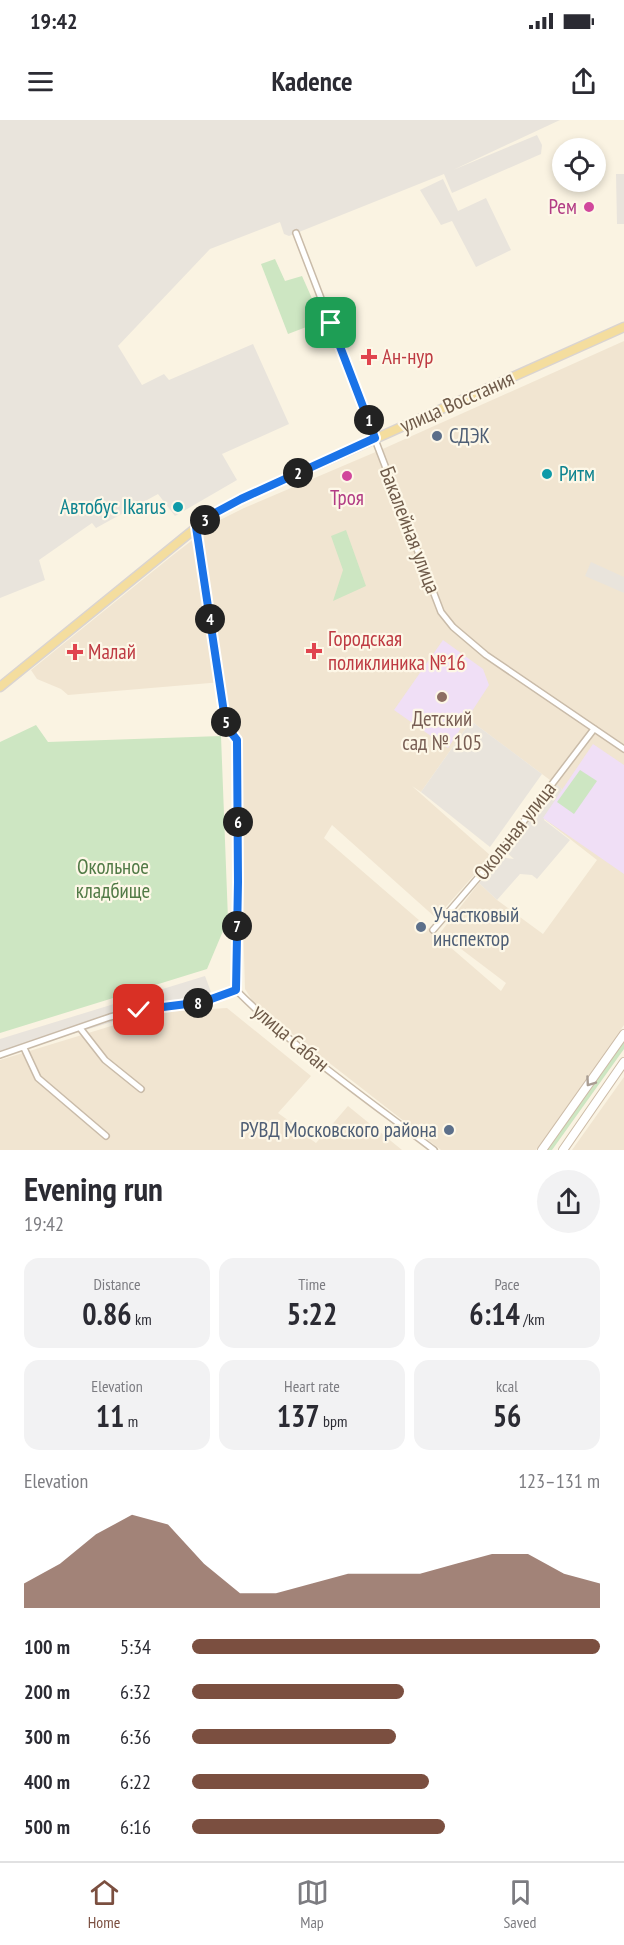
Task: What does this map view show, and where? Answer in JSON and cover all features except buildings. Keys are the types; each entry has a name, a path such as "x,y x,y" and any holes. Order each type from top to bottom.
{"main road":[{"name":"улица Восстания","path":"0,687 213,514 375,438 624,327"},
{"path":"542,1150 624,1034"},
{"path":"563,1150 624,1062"}],"street":[{"name":"Бакалейная улица","path":"296,233 423,570 447,622 501,667 624,749"},
{"name":"улица Сабан","path":"196,527 226,726 237,740 236,990 259,1013 340,1079 434,1150"},
{"name":"Окольная улица","path":"432,930 501,851 594,729"},
{"path":"0,1055 129,1012 203,1002 236,990"},
{"path":"80,1029 105,1060 141,1089"},
{"path":"24,1048 38,1078 106,1136"}],"shaded area":[{"path":"0,120 560,120 453,170 537,135 542,145 541,154 452,193 444,174 289,236 284,234 280,222 210,249 118,346 142,385 164,374 169,380 253,344 289,424 222,454 237,480 175,516 158,494 96,528 92,523 39,560 45,580 0,598"},
{"path":"616,174 624,174 624,224 617,224"},
{"path":"443,179 458,211 486,198 511,250 476,267 452,221 441,225 420,190"},
{"path":"624,341 624,1025 536,1150 441,1150 255,1005 245,989 238,747 229,724 222,682 68,695 61,689 37,679 31,670 216,522","holes":["471,721 562,789 543,818 597,860 543,934 497,900 479,883 440,933 506,983 501,991 324,838 332,825 436,918 491,856 412,786 421,792"]},
{"path":"591,562 624,577 624,593 585,576"},
{"name":"Детский сад № 105","path":"443,640 483,669 489,685 448,748 394,710"},
{"path":"471,721 542,774 490,847 421,792"},
{"path":"593,744 624,765 624,874 543,818"},
{"path":"551,780 562,789 544,820 570,840 537,879 532,875 520,874 497,900 479,883 499,857 514,859 500,847"},
{"path":"205,976 211,992 0,1056 0,1039"},
{"path":"227,1008 311,1076 278,1113 299,1128 298,1130 316,1143 348,1106 402,1150 0,1150 0,1060 157,1012"},
{"path":"624,1077 624,1150 572,1150"}],"green space":[{"path":"275,259 285,281 302,276 322,321 288,334 261,264"},
{"path":"346,530 366,586 333,601 343,570 331,536"},
{"name":"Окольное кладбище","path":"36,725 48,742 221,736 228,919 207,969 0,1033 0,742"},
{"path":"580,770 597,781 574,814 557,802"},
{"path":"624,1039 624,1049 552,1150 546,1150"}],"place":[{"name":"Рем","path":"589,207"},
{"name":"Ан-нур","path":"369,357"},
{"name":"СДЭК","path":"437,436"},
{"name":"Ритм","path":"547,474"},
{"name":"Троя","path":"347,476"},
{"name":"Автобус Ikarus","path":"178,507"},
{"name":"Городская поликлиника №16","path":"314,651"},
{"name":"Малай","path":"75,652"},
{"name":"Детский сад № 105","path":"442,697"},
{"name":"Участковый инспектор","path":"421,927"},
{"name":"РУВД Московского района","path":"449,1130"}],"route":[{"path":"139,1010 203,1002 236,990 237,740 226,726 196,527 213,514 241,499 375,438 331,323"}]}
